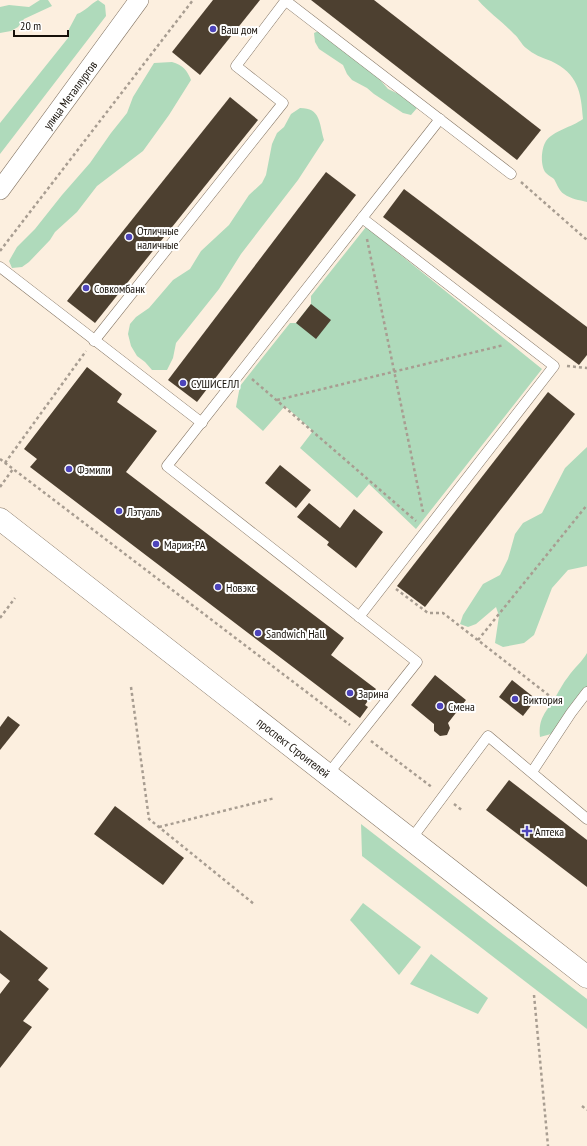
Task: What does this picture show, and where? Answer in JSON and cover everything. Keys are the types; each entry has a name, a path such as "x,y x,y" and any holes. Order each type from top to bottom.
{"street":[{"name":"улица Металлургов","path":"0,190 139,0"},
{"name":"проспект Строителей","path":"0,519 412,838 587,977"}],"lane":[{"path":"94,340 282,103 236,66 286,0 511,174"},
{"path":"328,774 417,662 167,466 440,119"},
{"path":"359,617 554,366 362,218"},
{"path":"0,267 202,423"},
{"path":"532,772 571,713 587,692"},
{"path":"412,838 488,736 587,819"}],"path":[{"path":"0,251 193,0"},
{"path":"511,174 587,240"},
{"path":"362,218 426,530"},
{"path":"5,463 94,340"},
{"path":"277,400 522,341"},
{"path":"554,366 587,368"},
{"path":"242,371 426,530"},
{"path":"0,459 463,810"},
{"path":"0,487 14,469"},
{"path":"478,640 587,505"},
{"path":"386,582 428,613 443,613 571,713"},
{"path":"0,618 15,598"},
{"path":"131,687 149,819 254,904"},
{"path":"159,827 275,798"},
{"path":"534,995 548,1146"},
{"path":"582,1106 587,1110"}],"green space":[{"path":"40,0 48,0 52,6 24,19 18,27 11,31 0,33 0,7 9,5 29,7"},
{"path":"98,0 105,5 106,16 0,154 0,123 68,38 69,29 77,14"},
{"path":"478,0 587,0 587,202 572,198 562,193 554,179 544,170 542,162 543,148 546,141 553,134 583,119 581,100 576,84 567,72 560,66 538,56 526,48 505,25"},
{"path":"321,30 376,75 388,89 403,96 417,108 411,115 403,113 367,88 352,80 347,74 343,65 319,49 315,42 314,33"},
{"path":"172,62 184,68 191,80 169,115 143,151 97,186 77,212 55,232 50,240 29,262 22,267 12,268 9,261 17,247 35,229 90,163 127,113 133,97 154,63"},
{"path":"300,108 307,109 316,114 320,122 324,140 298,180 241,254 219,289 176,343 173,358 167,370 152,370 137,356 131,346 128,334 130,324 136,317 149,308 173,280 190,269 201,251 229,225 249,195 262,183 266,175 272,144 277,133 284,127 291,114"},
{"path":"366,227 542,369 416,529 369,484 357,498 300,448 313,431 285,406 263,431 236,407 240,386 290,323 296,323 311,304 311,296"},
{"path":"587,447 587,566 568,570 552,588 534,635 524,643 503,647 495,643 499,616 496,607 476,624 468,627 460,624 463,615 483,584 500,575 508,559 515,534 523,523 542,513 565,468"},
{"path":"587,653 587,696 551,734 540,737 540,725 543,716 564,682"},
{"path":"361,824 587,999 587,1029 362,856"},
{"path":"363,903 421,947 399,975 350,920"},
{"path":"431,954 488,998 478,1014 410,984"}],"building":[{"path":"213,0 260,0 200,75 172,52"},
{"path":"311,0 374,0 541,130 517,160"},
{"path":"230,97 258,120 95,323 67,301"},
{"path":"326,172 356,195 197,402 168,380"},
{"path":"404,189 587,327 587,355 579,365 383,217"},
{"path":"311,304 331,320 316,339 296,323"},
{"path":"87,367 122,394 117,402 157,431 126,472 344,638 331,655 376,689 365,705 368,707 360,718 30,467 37,459 24,449"},
{"path":"548,392 575,414 425,607 397,586"},
{"path":"280,465 311,490 296,508 265,483"},
{"path":"309,503 340,528 354,509 383,532 356,568 327,545 329,542 297,517"},
{"path":"435,675 466,700 448,723 450,728 447,735 440,736 434,731 434,724 411,705"},
{"path":"512,680 536,699 523,716 499,697"},
{"path":"8,716 20,725 0,750 0,727"},
{"path":"509,780 587,840 587,887 486,810"},
{"path":"115,806 184,858 163,885 94,834"},
{"path":"0,930 48,968 38,980 49,989 23,1021 32,1027 0,1068 0,994 10,981 0,973"}],"place":[{"name":"Ваш дом","path":"213,29"},
{"name":"Отличные наличные","path":"129,237"},
{"name":"Совкомбанк","path":"86,288"},
{"name":"СУШИСЕЛЛ","path":"183,383"},
{"name":"Фэмили","path":"69,469"},
{"name":"Лэтуаль","path":"119,511"},
{"name":"Мария-РА","path":"156,544"},
{"name":"Новэкс","path":"218,587"},
{"name":"Sandwich Hall","path":"258,633"},
{"name":"Зарина","path":"350,693"},
{"name":"Виктория","path":"515,699"},
{"name":"Смена","path":"440,706"},
{"name":"Аптека","path":"527,831"}]}
